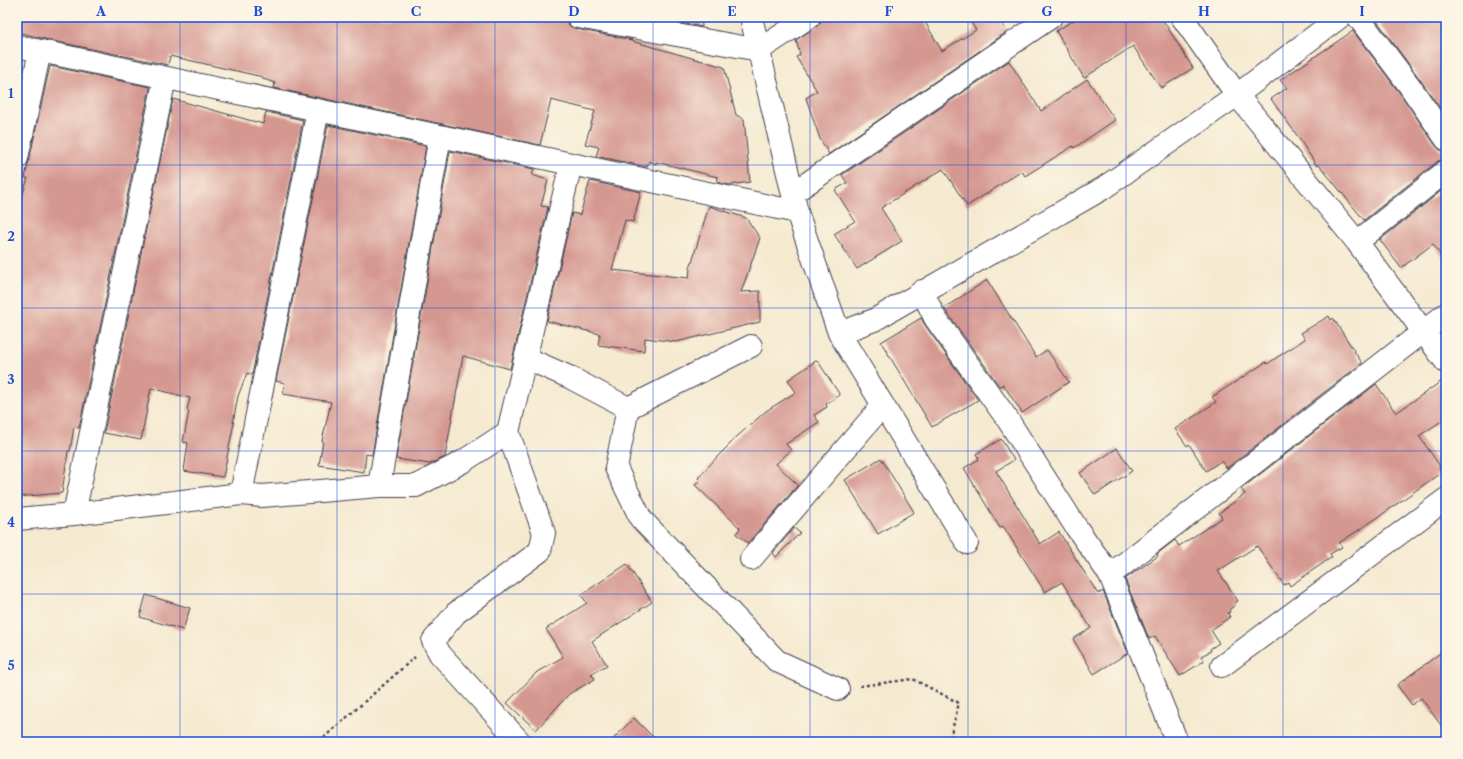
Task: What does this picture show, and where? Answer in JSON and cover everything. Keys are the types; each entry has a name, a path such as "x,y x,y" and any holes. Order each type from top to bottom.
{"street":[{"path":"578,17 759,50 809,17"},
{"path":"751,17 795,202 839,333 968,542"},
{"path":"17,46 571,164 795,202 1051,17"},
{"path":"1182,17 1237,95 1357,242 1422,332 1446,362"},
{"path":"839,333 874,320 922,291 1102,189 1237,95 1340,17"},
{"path":"1358,17 1409,85 1446,139"},
{"path":"17,158 40,51"},
{"path":"74,514 165,78"},
{"path":"241,494 318,110"},
{"path":"380,486 440,136"},
{"path":"520,742 440,654 433,641 456,613 540,551 544,534 508,432 571,164"},
{"path":"1357,242 1446,171"},
{"path":"922,291 935,318 1008,420 1076,527 1110,575 1177,742"},
{"path":"1110,575 1446,314"},
{"path":"628,408 751,346"},
{"path":"526,358 569,376 628,408"},
{"path":"751,559 883,405"},
{"path":"628,408 616,468 641,519 777,661 838,689"},
{"path":"17,518 74,514 241,494 262,496 380,486 416,486 462,462 508,432"},
{"path":"1222,666 1446,499"}],"path":[{"path":"319,742 433,641"},
{"path":"838,689 913,679 959,703 949,742"}],"building":[{"path":"17,17 566,17 566,22 576,29 632,40 628,40 724,67 736,115 744,119 750,182 729,185 717,182 718,177 656,162 656,164 649,161 647,167 596,156 599,147 585,144 595,111 551,100 540,145 274,88 275,83 263,79 263,77 170,56 168,65 53,41 17,32"},
{"path":"648,17 701,17 702,27"},
{"path":"821,17 922,17 942,51 976,30 967,17 998,17 1007,32 829,154 820,139 806,98 817,91 796,57 800,55 796,40 816,27 820,23"},
{"path":"1079,17 1161,17 1193,68 1161,88 1133,46 1084,78 1056,31"},
{"path":"1383,17 1439,17 1446,28 1446,117 1377,21"},
{"path":"1353,31 1399,92 1436,146 1440,150 1446,151 1446,159 1438,161 1364,220 1319,165 1317,166 1271,99 1287,88 1280,80"},
{"path":"1009,61 1041,111 1087,79 1115,120 1074,148 1073,146 1025,176 1022,171 967,206 943,169 881,208 902,241 857,269 834,234 855,221 835,190 847,183 842,175"},
{"path":"50,66 150,87 79,428 74,427 70,451 68,451 62,493 17,497 17,212 28,178 25,178"},
{"path":"173,99 263,124 266,112 303,120 252,375 247,373 238,396 223,477 184,471 188,443 183,442 190,398 151,388 141,440 104,433"},
{"path":"328,125 426,146 372,455 366,454 364,472 319,465 322,441 331,402 283,394 285,383 276,381"},
{"path":"450,151 534,169 532,175 548,180 541,206 548,207 510,369 463,356 445,457 430,464 396,459"},
{"path":"590,181 641,192 633,222 625,220 612,270 689,278 690,268 709,206 746,218 760,238 741,292 760,291 760,322 676,342 645,338 644,351 598,345 600,334 547,321 572,213 580,215"},
{"path":"1446,187 1446,263 1433,244 1401,268 1380,240"},
{"path":"987,280 1036,357 1047,350 1069,382 1022,413 1003,384 1000,387 944,308"},
{"path":"1329,316 1331,320 1333,318 1362,363 1227,468 1221,461 1206,471 1189,444 1187,446 1175,429 1216,402 1212,397 1305,339 1301,333"},
{"path":"921,318 978,400 932,427 881,342"},
{"path":"817,360 840,395 826,404 827,407 814,415 819,422 786,444 791,450 776,464 798,485 748,543 736,534 740,528 695,485 700,480 698,478 732,441 766,411 796,392 788,380"},
{"path":"1446,378 1446,418 1419,436 1440,466 1439,467 1442,472 1339,543 1342,547 1330,554 1332,557 1290,586 1288,582 1284,585 1257,546 1218,571 1238,601 1234,603 1235,605 1229,610 1230,612 1228,613 1230,617 1211,630 1219,643 1210,649 1211,651 1201,656 1204,661 1180,676 1155,636 1149,639 1125,579 1158,556 1157,554 1175,540 1179,546 1222,518 1219,513 1245,494 1241,489 1376,384 1396,413"},
{"path":"1001,439 1014,460 996,471 1040,544 1059,532 1098,594 1103,591 1128,653 1094,674 1073,639 1091,628 1062,582 1045,592 1003,526 1000,528 964,468 979,459 976,454"},
{"path":"1117,448 1132,471 1095,495 1080,473"},
{"path":"881,458 914,512 878,534 845,480"},
{"path":"794,528 800,533 776,557 773,553"},
{"path":"627,564 652,602 592,641 607,665 591,674 595,679 569,694 536,730 507,703 537,672 563,657 546,629 587,603 581,595"},
{"path":"146,595 190,608 183,630 140,617"},
{"path":"1446,649 1446,732 1421,698 1412,705 1397,685"},
{"path":"634,718 658,742 610,742"}]}
